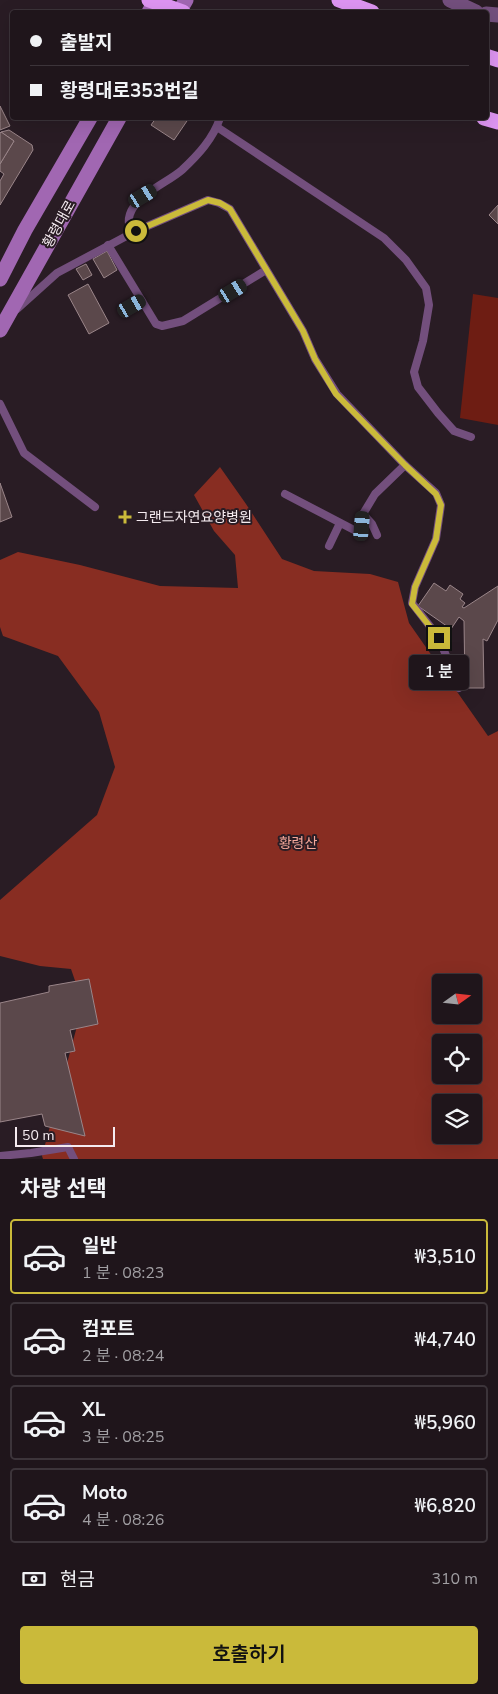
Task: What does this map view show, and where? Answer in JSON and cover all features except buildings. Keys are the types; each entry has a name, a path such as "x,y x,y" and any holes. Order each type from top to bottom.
{"highway":[{"path":"150,0 178,10"},
{"path":"339,0 366,10"}],"main road":[{"name":"황령대로","path":"1,275 89,120"},
{"name":"황령대로","path":"2,325 118,120"}],"street":[{"path":"450,0 472,10"}],"lane":[{"path":"132,233 128,220 133,207 143,196 181,171 205,146 219,120"},
{"path":"217,127 384,238 406,260 426,288 429,305 423,341 414,372 418,387 454,431 470,437"},
{"path":"2,325 57,273 108,245 208,200 220,203 230,209 303,331 315,359 336,394 436,494 441,505 436,539 415,587 412,604 439,638 459,688"},
{"path":"108,245 156,324 162,326 183,321 266,270"},
{"path":"123,312 142,301"},
{"path":"0,404 24,453 95,507"},
{"path":"285,494 356,531 362,526 363,514 375,494 405,465"},
{"path":"363,514 372,524 378,535"},
{"path":"329,546 340,523"},
{"path":"0,1156 68,1146 74,1159"}],"shaded area":[{"path":"473,294 498,298 498,425 460,418"}],"green space":[{"name":"황령산","path":"220,467 282,559 314,571 370,574 398,582 409,623 488,736 498,731 498,1159 43,1159 42,1156 83,1004 71,969 40,966 0,956 0,900 97,815 115,767 99,712 58,656 3,636 0,627 0,560 18,552 80,565 160,586 238,588 235,555 214,531 194,495"}],"place":[{"name":"그랜드자연요양병원","path":"125,517"}],"route":[{"path":"136,231 208,200 220,203 230,209 303,331 315,359 336,394 436,494 441,505 436,539 415,587 412,604 439,638"}]}
